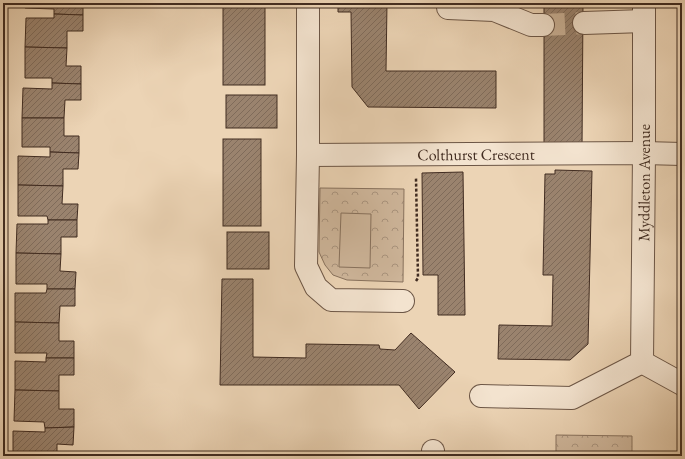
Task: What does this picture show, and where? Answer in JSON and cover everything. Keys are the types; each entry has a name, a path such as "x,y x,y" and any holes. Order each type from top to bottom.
{"street":[{"path":"308,3 306,266 316,287 332,300 403,301"},
{"path":"448,8 494,10 531,25 543,25"},
{"path":"584,23 644,12"},
{"name":"Myddleton Avenue","path":"642,362 644,12"},
{"name":"Colthurst Crescent","path":"308,155 682,154"},
{"path":"481,396 572,398 642,362 682,384"}],"path":[{"path":"403,301 418,278 416,155"}],"green space":[{"path":"320,188 404,189 403,282 347,280 333,275 325,265 319,252"},
{"path":"341,213 371,214 370,268 339,267"},
{"path":"556,435 632,436 632,456 556,456"}],"building":[{"path":"25,3 83,3 83,15 54,14 54,9 25,8"},
{"path":"223,3 265,3 265,85 223,85"},
{"path":"338,3 387,3 386,71 496,71 496,108 368,107 352,87 351,12 338,12"},
{"path":"544,3 583,3 582,149 544,149"},
{"path":"54,14 83,15 83,31 67,31 67,48 25,47 26,18 54,18"},
{"path":"25,47 67,48 66,66 81,66 81,84 52,83 52,78 25,78"},
{"path":"52,83 81,84 81,100 65,100 64,118 22,118 23,88 52,89"},
{"path":"226,95 277,95 277,128 226,128"},
{"path":"22,118 64,118 64,136 79,136 79,153 50,152 50,147 22,147"},
{"path":"223,139 261,139 261,226 223,226"},
{"path":"50,152 79,153 78,169 63,169 63,186 18,185 18,156 50,157"},
{"path":"555,170 592,171 588,344 570,360 498,359 499,325 552,326 553,275 543,275 545,174 555,174"},
{"path":"463,172 465,315 438,315 438,275 423,275 422,173"},
{"path":"18,185 63,186 62,204 78,204 77,220 48,220 47,216 18,216"},
{"path":"48,220 77,220 77,237 61,237 61,254 16,253 17,224 48,224"},
{"path":"227,232 269,232 269,269 227,269"},
{"path":"16,253 61,254 60,271 76,272 75,289 47,289 47,284 16,284"},
{"path":"222,279 253,279 253,357 306,358 306,344 379,345 380,349 395,350 411,333 455,372 419,409 399,385 220,385"},
{"path":"47,289 75,289 75,306 60,306 59,323 15,322 15,293 46,293"},
{"path":"15,322 59,323 59,341 74,341 74,358 46,358 47,353 15,353"},
{"path":"46,358 74,358 74,375 59,375 59,391 15,390 15,361 46,362"},
{"path":"15,390 59,391 59,409 74,409 74,427 45,428 44,422 14,421"},
{"path":"74,427 73,445 57,444 57,456 13,456 13,431 45,432 45,428"}],"tunnel":[{"path":"543,25 584,23"}]}
